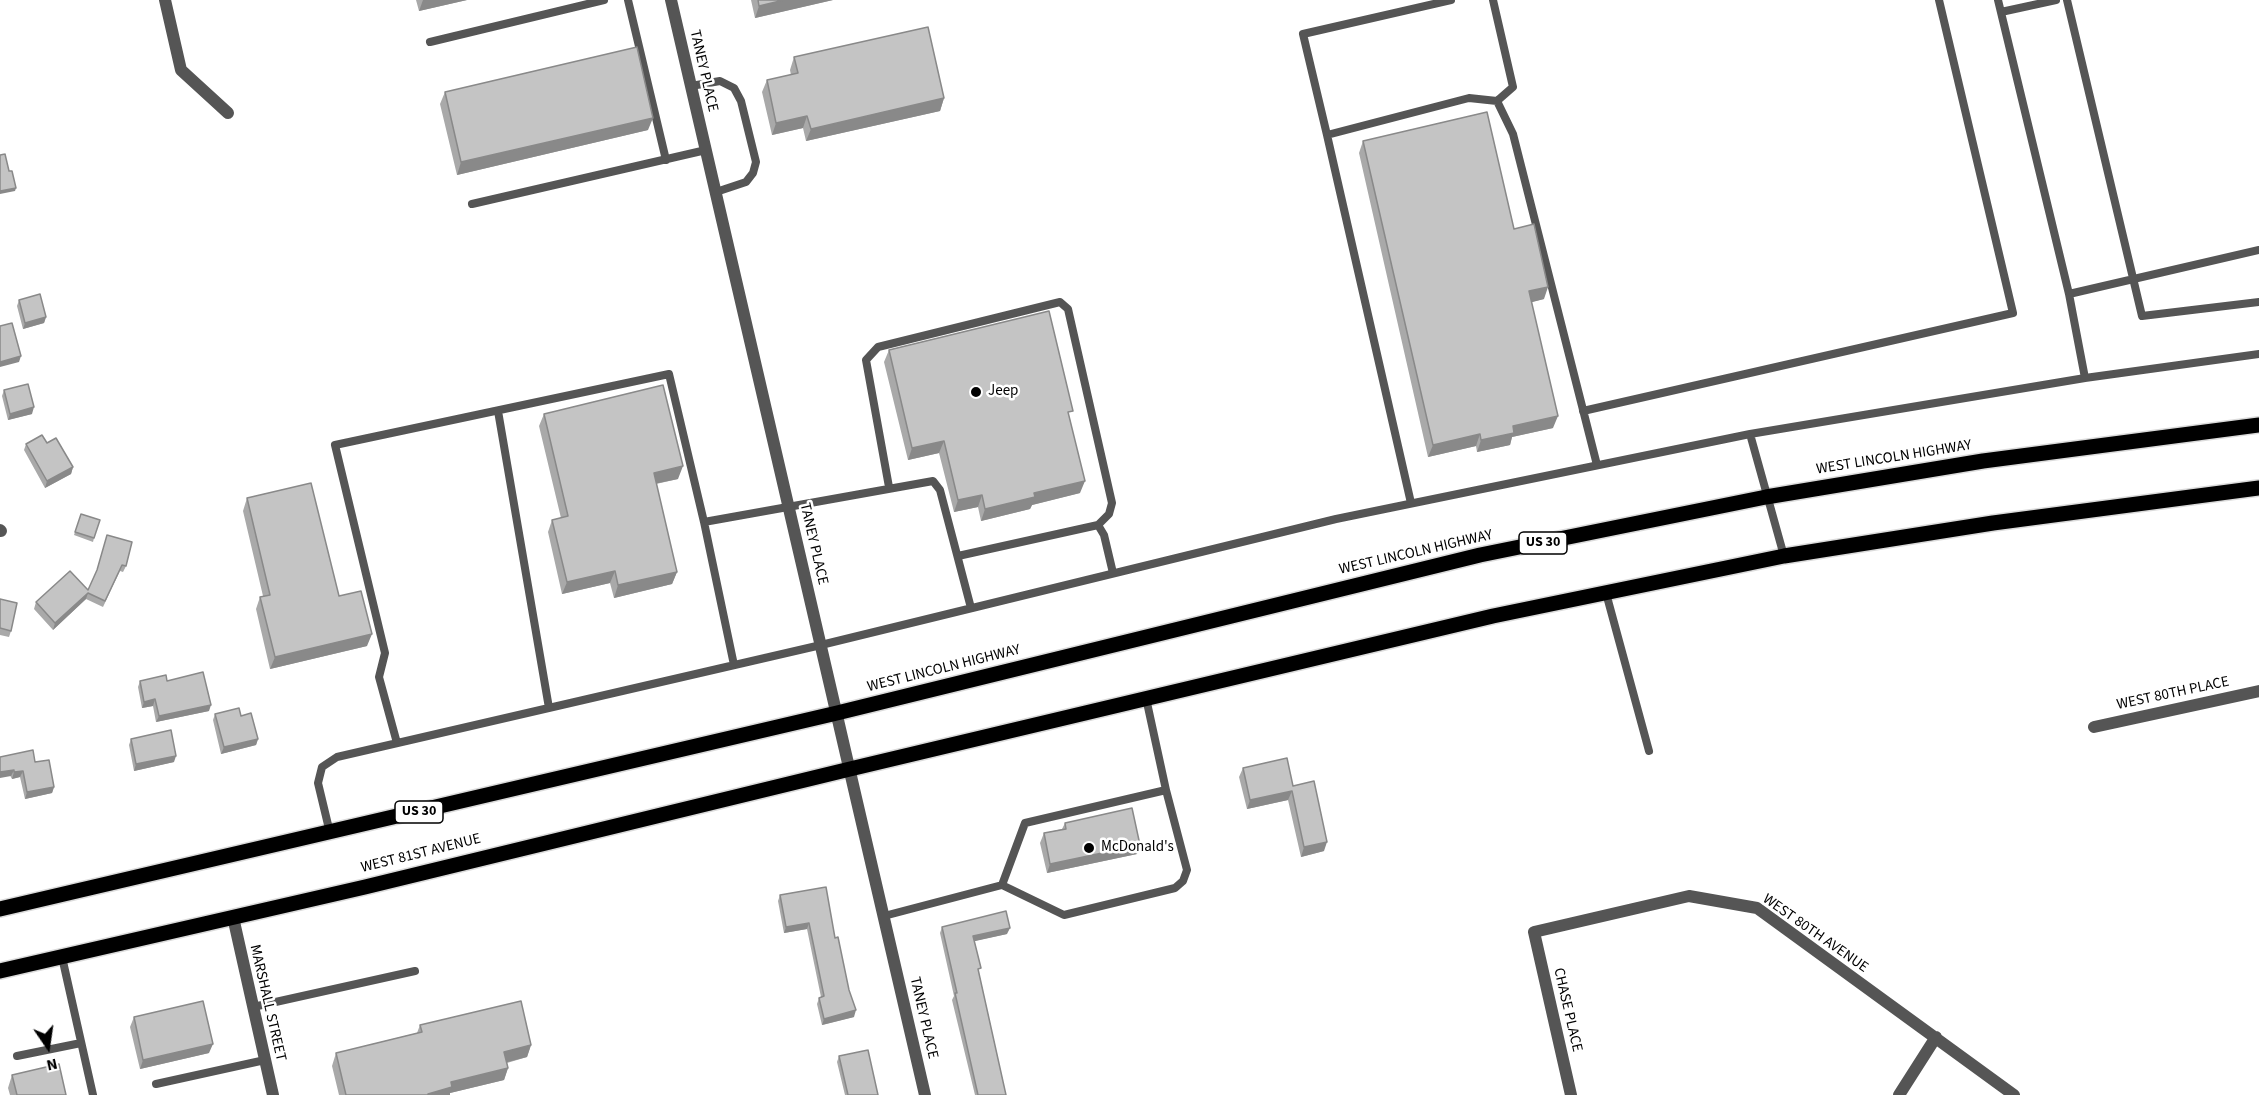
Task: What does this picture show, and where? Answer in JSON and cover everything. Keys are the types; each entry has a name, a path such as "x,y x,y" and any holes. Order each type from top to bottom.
{"main road":[{"name":"WEST LINCOLN HIGHWAY","path":"837,714 1480,555 1766,497 1983,462 2259,425"},
{"path":"850,768 1493,616 1784,556 1993,523 2259,488"},
{"name":"US 30","path":"0,909 837,714"},
{"name":"WEST 81ST AVENUE","path":"0,971 850,768"}],"street":[{"path":"165,0 181,70 228,113"},
{"name":"TANEY PLACE","path":"671,0 925,1095"},
{"name":"WEST 80TH PLACE","path":"2094,727 2259,691"},
{"name":"WEST 80TH AVENUE","path":"1534,932 1689,896 1756,908 2013,1095"},
{"name":"MARSHALL STREET","path":"233,917 273,1095"},
{"name":"CHASE PLACE","path":"1534,932 1571,1095"},
{"path":"1899,1095 1936,1037"}],"lane":[{"path":"430,42 604,0"},
{"path":"628,0 666,160"},
{"path":"1411,503 1303,34 1451,0"},
{"path":"1327,135 1469,98 1497,101 1513,87 1493,0"},
{"path":"1583,411 2013,314 1939,0"},
{"path":"1998,0 2069,294 2085,378"},
{"path":"2001,12 2056,0"},
{"path":"2067,0 2142,316 2259,302"},
{"path":"691,86 720,81 734,88 741,101 756,162 753,173 746,182 716,192"},
{"path":"1497,101 1513,134 1597,465"},
{"path":"472,204 706,150"},
{"path":"2069,294 2259,250"},
{"path":"889,488 866,360 878,347 1060,302 1068,309 1112,503 1109,514 1098,525 958,556"},
{"path":"330,833 318,783 322,767 337,757 821,645 1335,519 1411,503 1750,434 2085,378 2259,354"},
{"path":"397,743 379,677 385,653 335,445 669,374 704,522 734,665"},
{"path":"498,411 549,708"},
{"path":"1750,434 1784,556"},
{"path":"704,522 933,481 940,490 971,608"},
{"path":"1098,525 1104,535 1113,573"},
{"path":"1606,593 1649,751"},
{"path":"884,916 1002,885 1064,915 1175,888 1183,880 1186,870 1146,698"},
{"path":"1002,885 1025,823 1166,790"},
{"path":"62,957 93,1095"},
{"path":"253,1007 415,971"},
{"path":"17,1056 81,1043"},
{"path":"156,1084 265,1060"}],"building":[{"path":"758,0 784,0 759,6"},
{"path":"928,27 944,98 811,129 807,116 776,123 767,80 798,73 794,57"},
{"path":"637,47 653,118 461,162 445,92"},
{"path":"1487,112 1514,229 1534,224 1548,287 1529,291 1558,416 1513,426 1514,433 1481,440 1480,434 1433,445 1363,141"},
{"path":"5,154 16,188 0,191 0,155"},
{"path":"40,294 46,317 25,323 19,300"},
{"name":"Jeep","path":"1049,311 1073,411 1068,412 1085,481 1034,493 1035,497 985,509 982,495 958,500 944,441 912,448 889,350"},
{"path":"12,323 21,356 0,362 0,326"},
{"path":"28,384 34,407 10,414 4,390"},
{"path":"663,385 683,466 654,473 677,572 618,585 615,571 567,582 552,520 568,516 544,414"},
{"path":"42,435 47,443 56,438 73,467 47,481 26,444"},
{"path":"311,483 339,596 361,591 372,634 275,657 260,597 270,595 247,498"},
{"path":"81,514 100,520 94,538 75,532"},
{"path":"107,535 132,542 126,566 122,565 105,601 88,593 55,623 36,602 70,571 88,590 97,570"},
{"path":"0,599 17,603 11,631 0,628"},
{"path":"203,672 211,705 159,716 155,699 144,702 140,681 166,675 167,681"},
{"path":"239,708 241,716 251,713 258,739 224,747 215,714"},
{"path":"171,730 176,756 136,764 131,739"},
{"path":"33,750 35,762 49,760 54,787 27,792 23,771 0,772 0,757"},
{"path":"1287,758 1293,786 1314,781 1327,842 1304,847 1292,791 1250,800 1243,768"},
{"name":"McDonald's","path":"1132,808 1140,845 1050,864 1044,833 1066,829 1065,823"},
{"path":"826,887 835,938 838,937 849,990 856,1010 824,1019 819,998 824,996 809,923 786,927 780,895"},
{"path":"1006,911 1010,928 973,936 981,968 978,969 1006,1095 978,1095 942,927"},
{"path":"203,1001 213,1044 143,1060 134,1017"},
{"path":"521,1001 531,1045 504,1052 508,1068 451,1082 452,1087 428,1095 346,1095 336,1053 422,1032 420,1025"},
{"path":"868,1050 878,1095 848,1095 839,1056"},
{"path":"59,1064 66,1095 17,1095 12,1075"}],"place":[{"name":"Jeep","path":"976,392"},
{"name":"McDonald's","path":"1089,848"}]}
